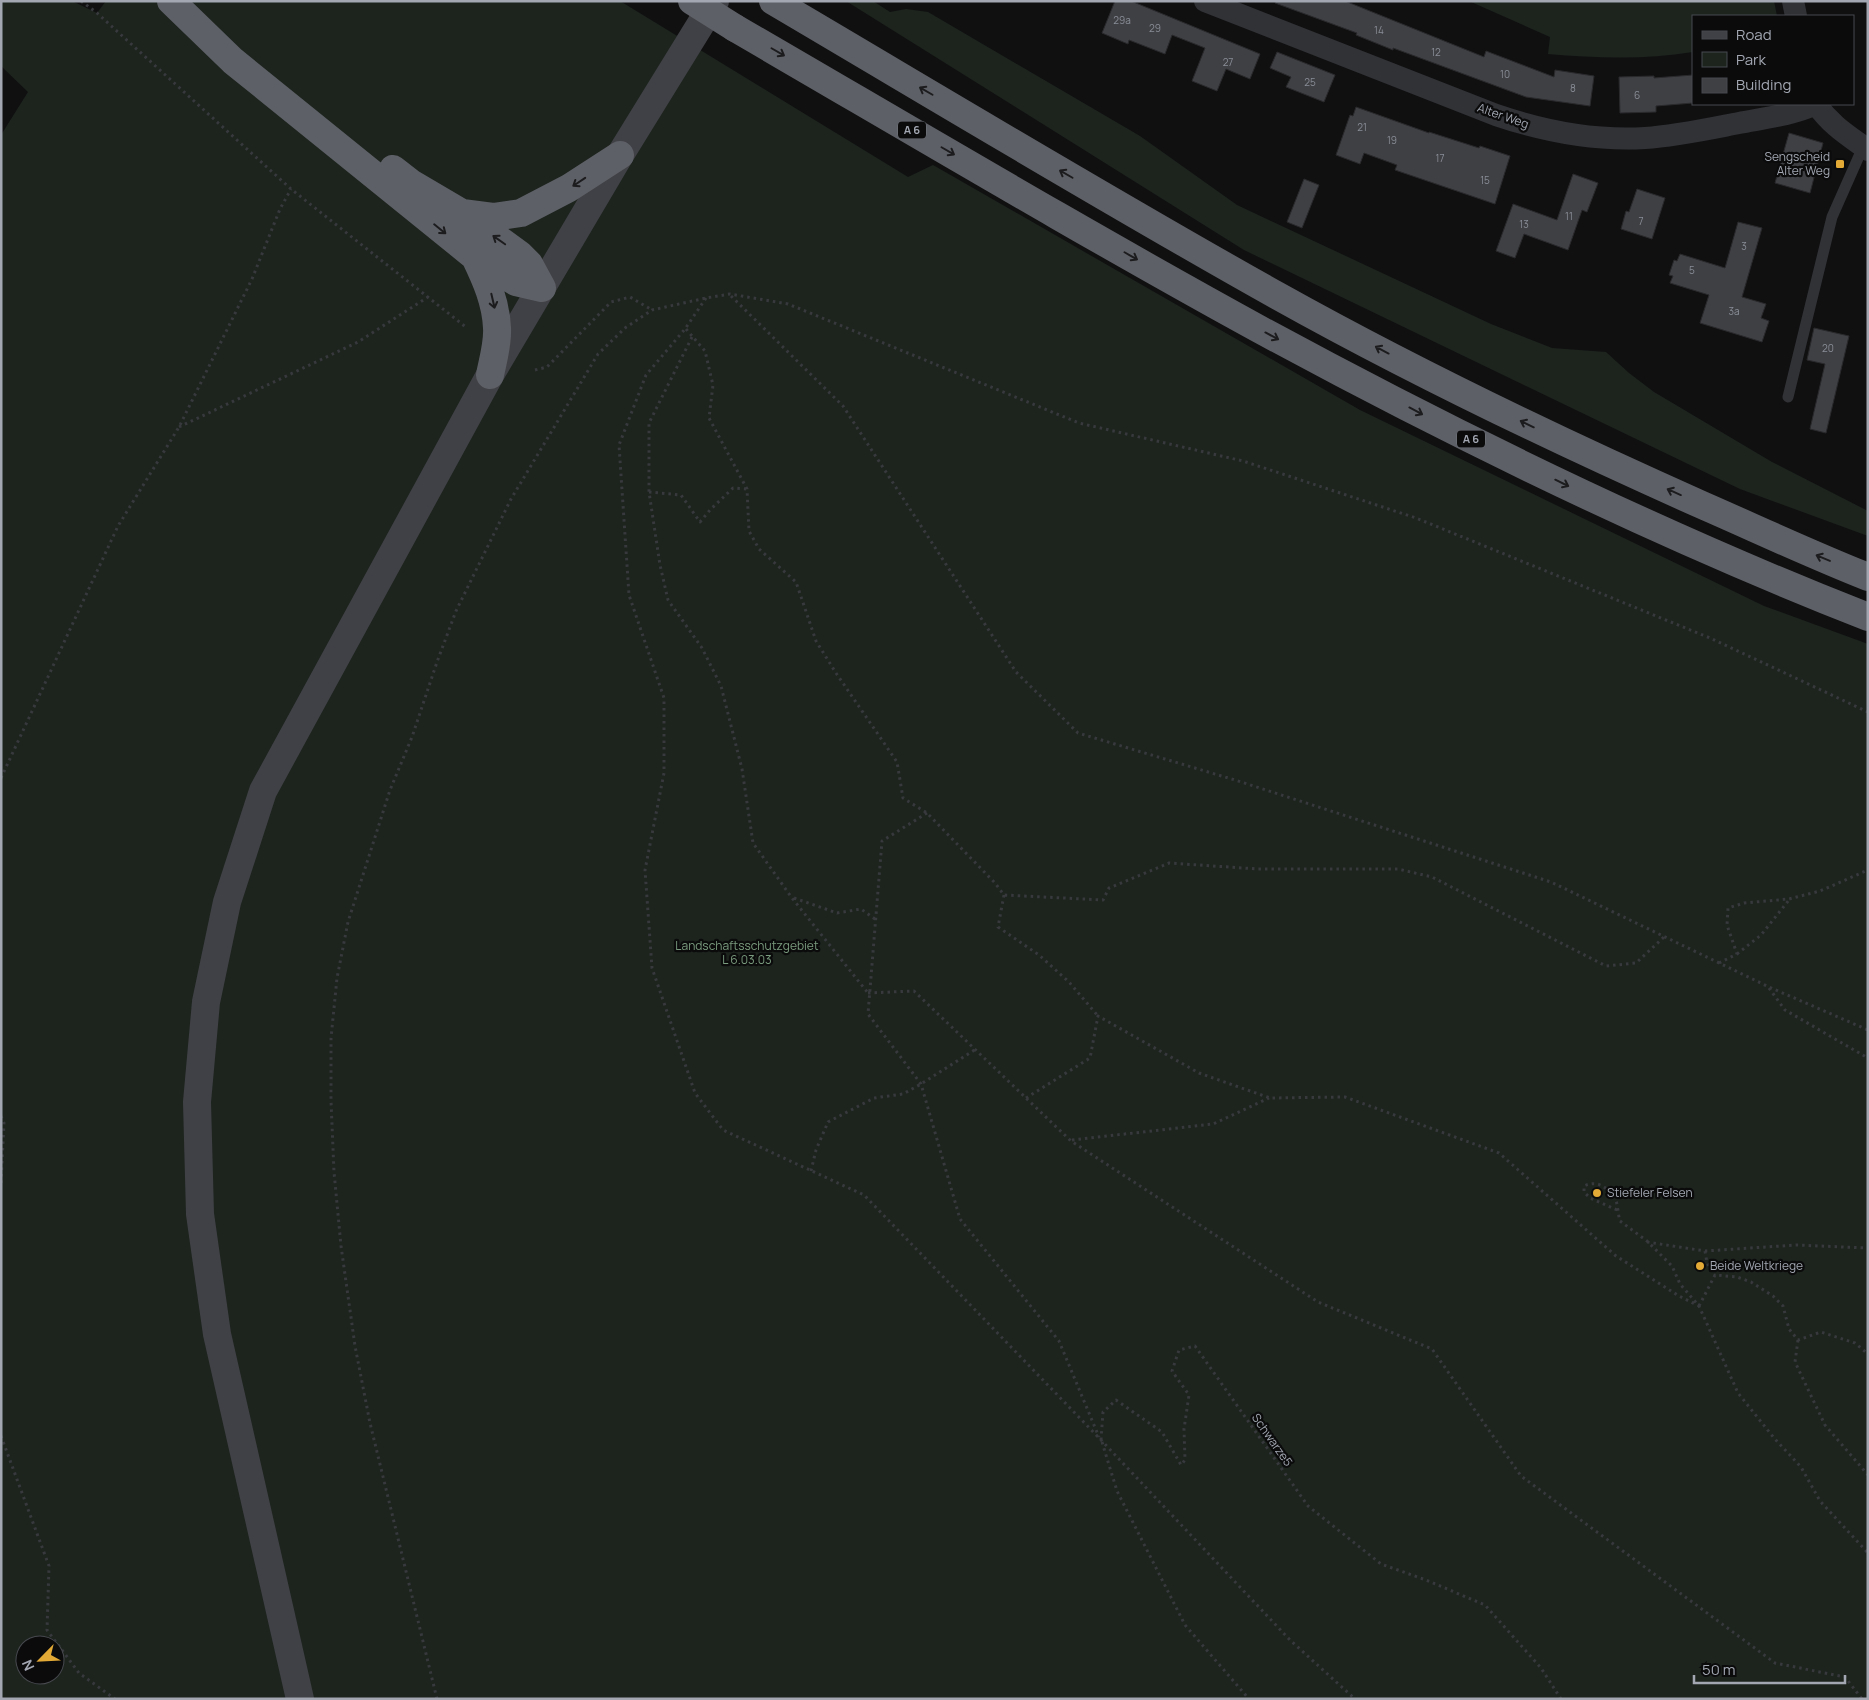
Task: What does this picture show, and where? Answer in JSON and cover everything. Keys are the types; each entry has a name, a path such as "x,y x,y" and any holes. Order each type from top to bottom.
{"highway":[{"path":"171,1 233,62 474,256 516,282 542,288"},
{"path":"190,1 239,48 411,183 462,213 519,254 529,264 542,288"},
{"name":"A 6","path":"692,1 735,28 1250,324 1438,423 1600,501 1769,577 1868,617"},
{"path":"773,1 1280,297 1462,392 1618,468 1868,577"},
{"path":"462,213 493,216 521,212 569,188 620,155"},
{"path":"474,256 488,285 495,312 497,329 490,375"}],"main road":[{"path":"300,1699 217,1334 200,1214 197,1102 206,1002 227,902 263,790 490,375 620,155 715,1"}],"street":[{"name":"Alter Weg","path":"1206,1 1496,115 1548,130 1604,138 1646,138 1705,130 1787,114 1814,105"},
{"path":"1793,1 1796,15"},
{"path":"1817,105 1837,129 1866,148"}],"lane":[{"path":"1788,397 1832,217 1866,148"}],"path":[{"path":"81,1 97,13 291,189 467,328"},
{"path":"1,778 118,526 179,427 252,279 280,209 291,189"},
{"path":"730,294 843,406 1016,672 1078,733 1235,780 1551,882 1769,987 1868,1030"},
{"path":"437,1699 370,1423 341,1246 334,1172 331,1101 331,1038 337,978 348,922 384,809 412,737 456,611 511,499 598,354 625,328 652,310 730,294 788,304 1079,423 1243,461 1416,518 1710,638 1868,712"},
{"path":"179,427 358,342 428,297"},
{"path":"535,370 547,367 612,302 630,297 652,310"},
{"path":"706,298 686,329 646,375 619,445 630,596 664,698 664,773 645,870 652,968 695,1093 723,1130 864,1195 1101,1440 1290,1640 1356,1699"},
{"path":"686,329 705,351 713,385 709,418 747,489 749,531 759,549 796,582 816,641 897,762 902,798 927,812 995,883 1004,895 998,927 1045,960 1069,982 1098,1016 1199,1073 1270,1098 1345,1097 1499,1153 1616,1256 1678,1296 1698,1306"},
{"path":"692,337 649,423 649,492 660,565 668,600 702,648 721,686 742,769 753,843 792,898 868,993"},
{"path":"649,492 681,495 700,522 733,488 747,489"},
{"path":"927,812 882,841 868,993 868,1014 922,1084 960,1219 1060,1341 1101,1440 1116,1491 1185,1625 1249,1699"},
{"path":"1004,895 1103,900 1109,888 1169,863 1258,869 1398,869 1432,877 1606,966 1636,963 1664,937"},
{"path":"1738,954 1727,926 1728,908 1744,903 1789,899 1820,891 1868,870"},
{"path":"792,898 838,913 861,909 875,918"},
{"path":"1719,963 1738,954 1761,935 1789,899"},
{"path":"1769,987 1785,1010 1868,1058"},
{"path":"868,993 914,991 1071,1140 1318,1302 1432,1349 1521,1476 1776,1663 1845,1677 1862,1699"},
{"path":"1026,1098 1090,1058 1098,1016"},
{"path":"811,1171 816,1150 828,1122 874,1098 903,1094 976,1049"},
{"path":"1071,1140 1213,1124 1270,1098"},
{"path":"1,1116 4,1122 1,1183"},
{"path":"1617,1210 1590,1198 1584,1192 1584,1186 1592,1182 1598,1183 1606,1189 1617,1203 1620,1221 1647,1242 1672,1266 1680,1284 1698,1306 1738,1393 1774,1438 1801,1467 1820,1501 1868,1553"},
{"path":"1647,1242 1705,1251 1796,1245 1868,1248"},
{"path":"1705,1251 1707,1263 1716,1275 1737,1277 1751,1282 1773,1296 1783,1306 1789,1329 1798,1340 1795,1362 1825,1425 1868,1475"},
{"path":"1698,1306 1716,1275"},
{"path":"1798,1340 1821,1332 1855,1343 1868,1354"},
{"name":"Schwarze5","path":"1101,1440 1103,1412 1116,1400 1162,1432 1181,1465 1185,1460 1184,1430 1189,1395 1172,1371 1179,1350 1195,1346 1308,1506 1381,1564 1426,1580 1485,1605 1541,1668 1562,1699"},
{"path":"1,1436 49,1566 47,1630 79,1673 116,1699"}],"green space":[{"name":"Landschaftsschutzgebiet L 6.03.03","path":"1,1 72,1 97,13 106,1 620,1 908,177 933,165 1360,410 1764,606 1868,644 1868,1699 1,1699 1,135 28,92 1,66"},
{"path":"846,1 873,1 890,12 906,9 928,12 1140,136 1237,205 1491,324 1552,348 1606,352 1654,392 1772,462 1868,511 1868,536 1740,489 1244,250"},
{"path":"1469,1 1774,1 1777,15 1692,15 1692,52 1675,55 1620,57 1548,54 1550,37"}],"building":[{"path":"1115,1 1131,1 1260,54 1250,79 1226,69 1217,91 1192,81 1205,48 1172,35 1165,54 1129,40 1128,44 1102,33"},
{"path":"1276,1 1345,1 1484,57 1486,51 1554,77 1555,70 1594,76 1590,106 1526,97 1393,48 1393,50 1356,35 1357,33 1275,3"},
{"path":"1277,52 1335,75 1324,102 1286,87 1291,77 1270,68"},
{"path":"1692,75 1692,103 1656,106 1656,112 1620,113 1619,77 1654,76 1654,78"},
{"path":"1356,107 1429,133 1510,156 1495,204 1395,170 1397,165 1364,153 1360,164 1336,155 1350,115 1353,116"},
{"path":"1789,133 1823,143 1810,193 1775,183"},
{"path":"1573,174 1598,183 1587,212 1582,210 1568,250 1524,234 1515,258 1496,251 1513,204 1557,220"},
{"path":"1304,179 1319,185 1302,228 1287,222"},
{"path":"1637,189 1665,198 1652,239 1621,229 1626,211 1629,212"},
{"path":"1738,222 1762,228 1742,297 1766,304 1761,318 1769,321 1762,342 1700,323 1709,295 1670,283 1673,276 1669,275 1674,260 1677,261 1680,254 1725,268"},
{"path":"1814,328 1849,336 1826,433 1810,429 1825,364 1807,360"}],"place":[{"name":"Sengscheid Alter Weg","path":"1840,164"},
{"name":"Stiefeler Felsen","path":"1597,1193"},
{"name":"Beide Weltkriege","path":"1700,1266"}]}
